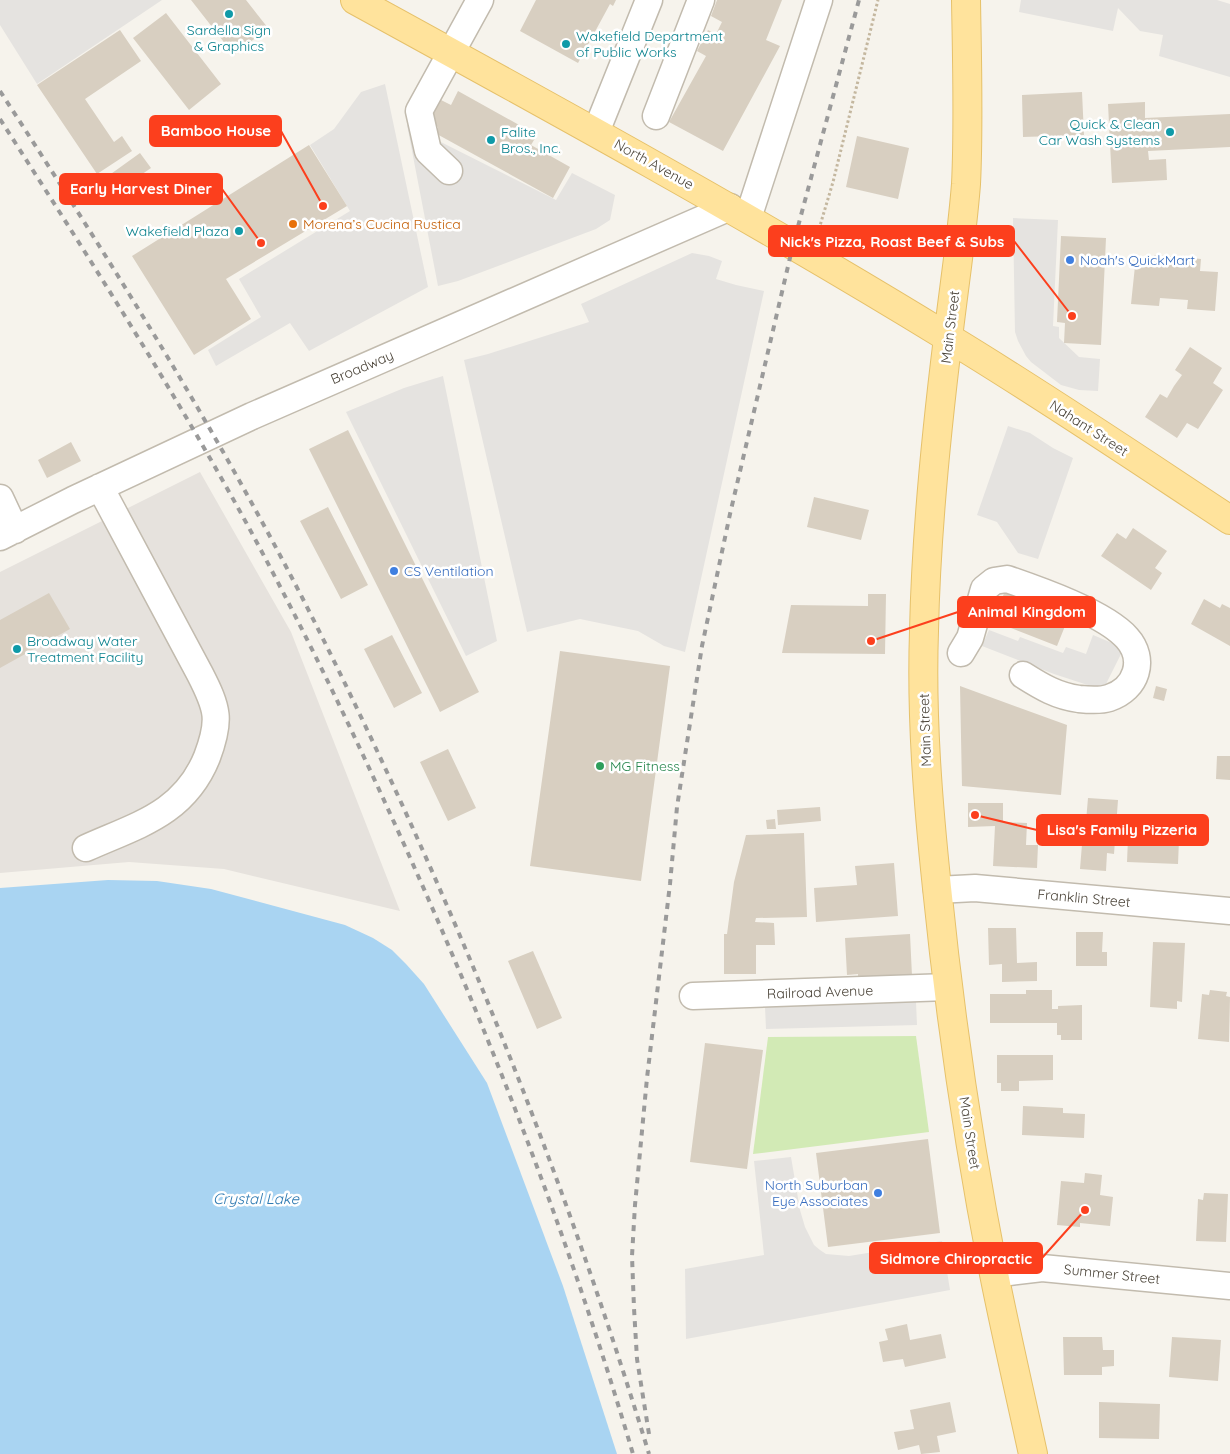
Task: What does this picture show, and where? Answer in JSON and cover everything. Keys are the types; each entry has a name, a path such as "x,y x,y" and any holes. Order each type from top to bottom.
{"main road":[{"name":"North Avenue","path":"356,0 739,212 948,337"},
{"name":"Main Street","path":"966,0 968,125 966,183 961,240 929,505 923,634 926,774 948,987 968,1128 994,1274 1033,1454"},
{"name":"Nahant Street","path":"948,337 1230,520"}],"street":[{"path":"449,171 428,151 419,111 480,0"},
{"path":"596,132 649,0"},
{"path":"656,116 702,0"},
{"path":"739,212 819,0"},
{"name":"Broadway","path":"7,534 100,487 326,383 739,212"},
{"path":"86,848 152,818 174,805 184,795 195,781 214,740 216,717 214,704 200,674 100,487"},
{"path":"0,498 7,534"},
{"path":"962,653 970,638 982,591 994,581 1007,579 1093,614 1126,637 1137,656 1138,664 1134,679 1124,691 1109,698 1097,700 1064,697 1051,692 1024,675"},
{"name":"Franklin Street","path":"937,890 974,888 1230,911"},
{"name":"Railroad Avenue","path":"693,996 948,987"},
{"name":"Summer Street","path":"994,1274 1042,1268 1230,1286"}],"path":[{"path":"811,256 833,182 878,0"}],"shaded area":[{"path":"0,0 162,0 37,84 0,25"},
{"path":"1021,0 1217,0 1230,4 1230,77 1159,56 1163,35 1140,31 1118,8 1113,31 1019,12"},
{"path":"385,84 428,287 309,351 290,323 216,366 208,350 261,317 239,279 350,211 310,145 334,129 361,92"},
{"path":"407,125 556,200 572,173 615,195 610,220 596,229 458,281 438,286"},
{"path":"1013,218 1058,220 1053,326 1059,327 1059,338 1079,357 1100,359 1098,391 1079,390 1061,385 1031,362 1018,341 1015,332"},
{"path":"692,253 722,261 716,279 764,291 685,652 664,646 638,631 580,619 527,632 464,360 589,322 581,304"},
{"path":"443,376 497,641 466,656 346,412 404,388"},
{"path":"1008,426 1030,433 1073,458 1038,559 1018,553 997,522 977,515"},
{"path":"200,472 291,632 400,911 224,869 129,862 0,873 0,572"},
{"path":"989,630 1018,641 1020,637 1063,653 1066,647 1086,654 1093,635 1124,648 1103,690 1054,674 982,646"},
{"path":"916,1002 917,1025 766,1029 765,1007"},
{"path":"791,1157 800,1210 805,1227 814,1245 826,1254 849,1256 942,1241 950,1290 686,1339 685,1269 764,1255 754,1161"}],"green space":[{"path":"916,1036 929,1132 753,1154 768,1037"}],"water":[{"name":"Crystal Lake","path":"108,880 157,881 211,889 345,925 373,938 392,950 424,984 487,1083 563,1286 617,1454 0,1454 0,888"}],"building":[{"name":"Sardella Sign & Graphics","path":"191,0 246,0 268,28 234,55"},
{"name":"Wakefield Department of Public Works","path":"536,0 616,0 613,6 610,4 578,63 520,31"},
{"path":"717,0 782,0 766,40 780,46 723,151 669,122 706,56 697,51 708,30 716,34 722,22 711,16"},
{"path":"166,13 221,84 189,110 133,38"},
{"path":"120,30 141,61 85,99 114,142 122,136 132,151 97,174 37,85"},
{"name":"Falite Bros., Inc.","path":"458,91 537,135 531,145 570,167 553,198 435,133 438,127 427,121 439,99 451,105"},
{"path":"1082,92 1084,135 1023,137 1022,95"},
{"name":"Quick & Clean Car Wash Systems","path":"1145,102 1145,118 1230,114 1230,147 1148,151 1149,160 1166,159 1167,180 1112,183 1108,104"},
{"path":"857,136 909,148 898,199 846,187"},
{"name":"Wakefield Plaza","path":"309,145 347,206 226,279 251,319 194,355 132,256"},
{"path":"140,153 151,168 119,190 108,176"},
{"path":"1061,236 1106,238 1101,345 1064,343 1065,323 1057,322"},
{"path":"1154,255 1201,259 1200,271 1218,272 1215,311 1187,309 1188,300 1160,298 1159,306 1131,304 1135,266 1153,267"},
{"path":"1190,347 1222,368 1213,383 1223,390 1198,429 1187,423 1177,438 1145,417 1160,394 1167,398 1182,375 1175,370"},
{"name":"CS Ventilation","path":"348,430 479,692 440,712 309,449"},
{"path":"71,442 81,461 47,478 38,460"},
{"path":"814,497 869,510 861,540 807,527"},
{"path":"328,507 368,585 341,599 300,521"},
{"path":"1133,528 1167,551 1155,568 1162,573 1151,590 1101,556 1117,533 1126,539"},
{"path":"1005,591 1071,611 1057,646 993,621"},
{"name":"Broadway Water Treatment Facility","path":"49,593 70,629 0,668 0,620"},
{"path":"868,594 886,594 885,654 782,653 791,605 868,606"},
{"path":"1204,599 1220,608 1222,604 1230,608 1230,646 1191,624"},
{"path":"392,635 422,693 394,708 364,649"},
{"name":"MG Fitness","path":"560,651 670,666 641,881 530,866"},
{"path":"960,686 1067,725 1061,795 962,786"},
{"path":"1156,686 1167,689 1164,701 1153,698"},
{"path":"448,749 476,808 448,821 420,762"},
{"path":"1217,756 1230,756 1230,780 1216,779"},
{"path":"1088,798 1118,800 1114,854 1107,853 1106,871 1080,869"},
{"path":"968,803 1003,803 1003,822 1027,823 1026,845 1038,845 1037,868 993,866 995,826 968,827"},
{"path":"820,807 821,821 778,825 777,810"},
{"path":"1129,815 1149,816 1149,820 1157,820 1156,835 1167,835 1167,839 1179,840 1178,864 1127,862"},
{"path":"775,819 776,829 767,829 766,820"},
{"path":"804,833 807,917 756,918 755,922 774,923 775,945 756,945 756,974 724,974 724,934 727,934 734,882 746,835"},
{"path":"894,863 898,916 816,922 814,888 857,885 855,866"},
{"path":"988,928 1016,928 1017,963 1037,962 1037,981 1002,982 1002,964 989,965"},
{"path":"1076,932 1103,932 1102,952 1107,952 1107,966 1076,966"},
{"path":"910,934 912,976 858,979 858,974 847,975 845,938"},
{"path":"1153,942 1185,943 1182,1002 1177,1001 1177,1009 1150,1007"},
{"path":"533,951 562,1018 537,1029 508,961"},
{"path":"1026,990 1052,990 1052,1009 1058,1009 1058,1006 1082,1005 1082,1040 1061,1040 1061,1035 1057,1035 1057,1023 990,1023 990,994 1026,994"},
{"path":"1210,990 1227,992 1226,996 1230,997 1229,1042 1198,1039 1202,994 1209,995"},
{"path":"705,1043 763,1050 747,1169 690,1162"},
{"path":"997,1055 1053,1055 1053,1080 1019,1081 1019,1091 1001,1091 1001,1083 997,1083"},
{"path":"1023,1106 1063,1108 1063,1113 1085,1114 1084,1138 1022,1135"},
{"name":"North Suburban Eye Associates","path":"928,1139 940,1233 828,1247 816,1153"},
{"path":"1085,1173 1102,1175 1100,1195 1113,1197 1110,1226 1080,1223 1080,1227 1057,1225 1061,1181 1084,1183"},
{"path":"1204,1193 1228,1194 1226,1242 1196,1241 1198,1199 1203,1200"},
{"path":"907,1324 910,1340 941,1334 946,1358 905,1367 903,1359 883,1362 879,1342 888,1340 885,1329"},
{"path":"1063,1337 1102,1337 1103,1350 1114,1350 1114,1366 1102,1367 1102,1375 1064,1375"},
{"path":"1172,1337 1221,1340 1218,1381 1169,1377"},
{"path":"950,1402 956,1432 937,1436 940,1452 921,1454 919,1445 898,1450 894,1432 914,1429 910,1410"},
{"path":"1099,1402 1160,1404 1159,1439 1099,1438"}],"railway":[{"path":"649,1434 637,1359 632,1256 647,1078 670,884 677,807 702,646 730,514 793,245 859,0"},
{"path":"0,91 101,250 231,465 280,554 367,729 436,880 535,1122 595,1287 649,1454"},
{"path":"0,119 128,321 219,474 286,599 359,746 428,897 524,1133 582,1292 633,1454"}],"place":[{"name":"Sardella Sign & Graphics","path":"229,14"},
{"name":"Wakefield Department of Public Works","path":"566,44"},
{"name":"Quick & Clean Car Wash Systems","path":"1170,132"},
{"name":"Falite Bros., Inc.","path":"491,140"},
{"name":"Bamboo House","path":"323,206"},
{"name":"Morena’s Cucina Rustica","path":"293,224"},
{"name":"Wakefield Plaza","path":"239,231"},
{"name":"Early Harvest Diner","path":"261,243"},
{"name":"Noah's QuickMart","path":"1070,260"},
{"name":"Nick's Pizza, Roast Beef & Subs","path":"1072,316"},
{"name":"CS Ventilation","path":"394,571"},
{"name":"Animal Kingdom","path":"871,641"},
{"name":"Broadway Water Treatment Facility","path":"17,649"},
{"name":"MG Fitness","path":"600,766"},
{"name":"Lisa's Family Pizzeria","path":"975,815"},
{"name":"North Suburban Eye Associates","path":"878,1193"},
{"name":"Sidmore Chiropractic","path":"1085,1210"}]}
